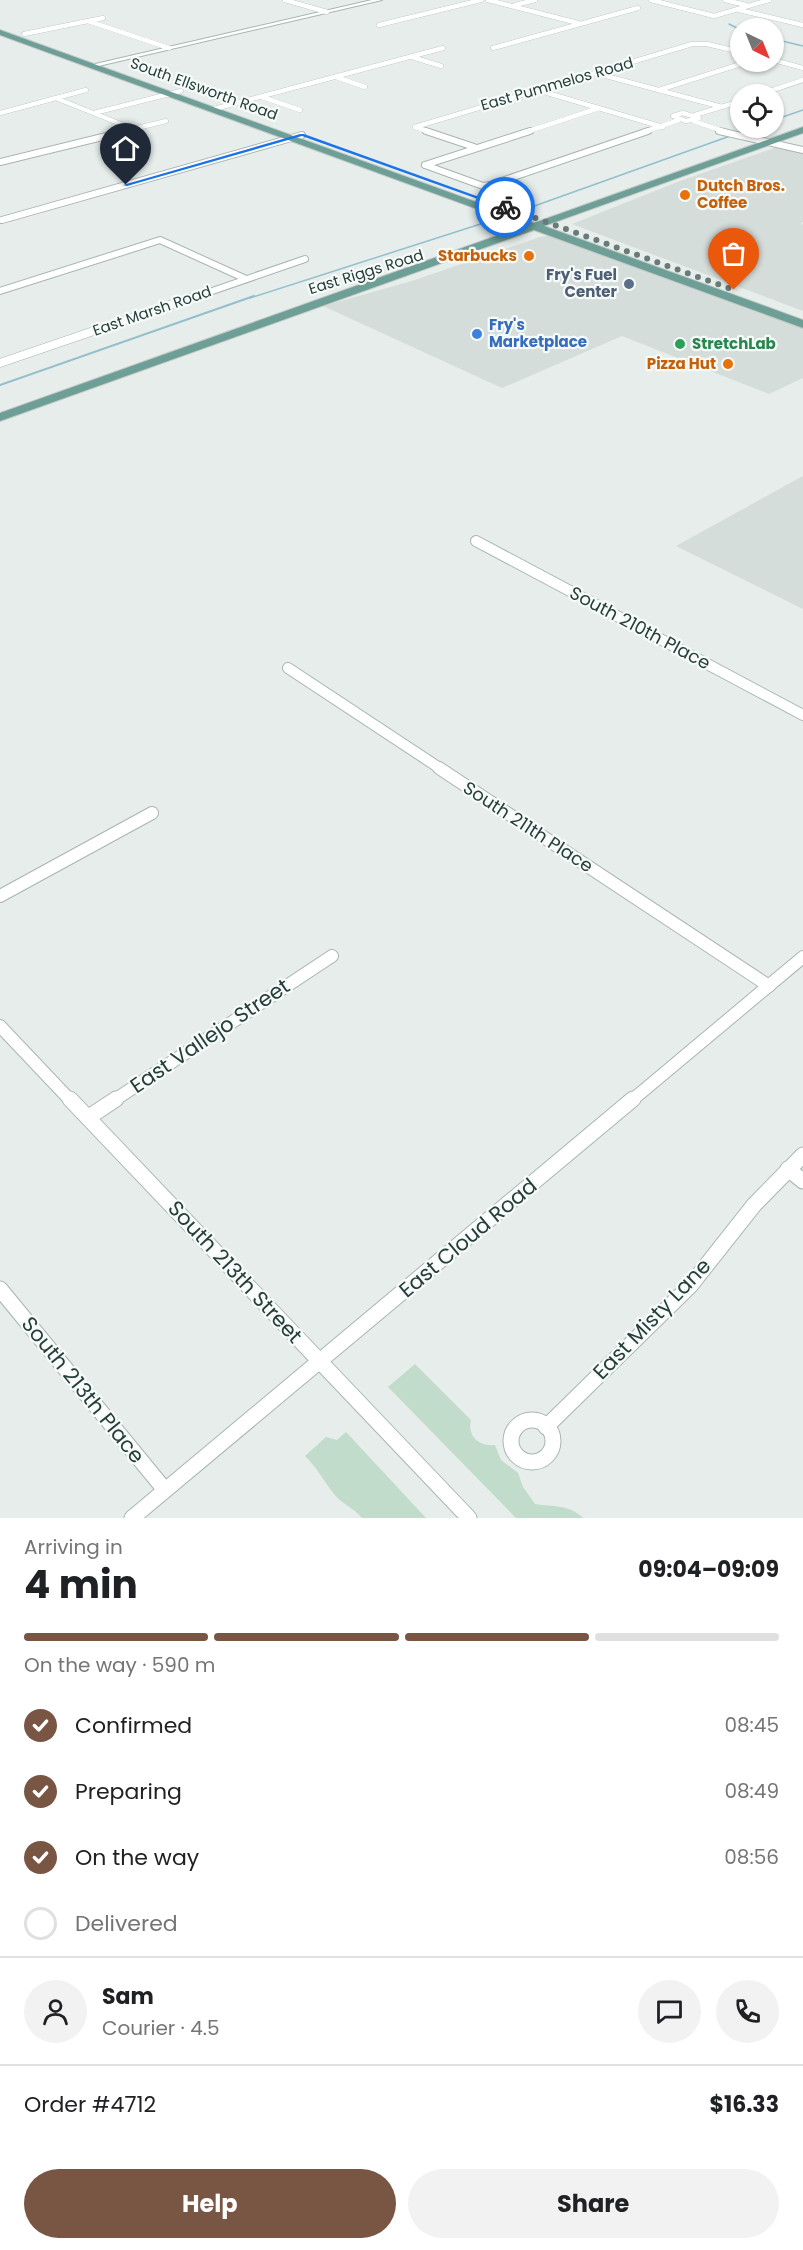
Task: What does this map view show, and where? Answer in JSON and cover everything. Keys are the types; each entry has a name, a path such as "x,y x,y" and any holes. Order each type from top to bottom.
{"main road":[{"name":"South Ellsworth Road","path":"0,26 224,106 297,136"},
{"name":"South Ellsworth Road","path":"0,32 803,315"},
{"name":"East Riggs Road","path":"0,417 265,321 450,264 625,193 644,189 803,130"},
{"name":"South Ellsworth Road","path":"543,225 803,324"}],"street":[{"path":"285,0 327,12"},
{"path":"94,65 379,0"},
{"path":"379,25 481,0"},
{"path":"488,0 581,24"},
{"path":"512,6 535,0"},
{"path":"651,0 714,16 770,0"},
{"path":"725,0 749,6"},
{"path":"493,48 638,8"},
{"path":"736,9 803,25"},
{"path":"24,34 103,18"},
{"path":"88,21 169,48"},
{"name":"East Pummelos Road","path":"474,147 415,127 702,43 730,49"},
{"path":"214,109 442,48"},
{"path":"411,57 441,66"},
{"path":"784,63 803,68"},
{"path":"657,90 730,67"},
{"path":"595,73 722,107"},
{"path":"336,77 365,87"},
{"path":"784,86 803,80"},
{"path":"0,113 86,90"},
{"path":"537,90 663,127"},
{"path":"94,113 181,91"},
{"path":"262,96 300,110"},
{"path":"58,99 131,128"},
{"path":"599,108 474,147 425,165 483,186 679,120 695,118 730,104"},
{"path":"695,118 717,130 730,128"},
{"path":"695,118 730,127"},
{"path":"0,162 166,121"},
{"path":"1,221 297,136"},
{"path":"759,138 803,150"},
{"path":"0,291 160,240 246,279"},
{"name":"East Marsh Road","path":"0,363 304,259"},
{"name":"South 210th Place","path":"476,541 803,715"},
{"name":"South 211th Place","path":"288,668 769,986"},
{"path":"0,896 152,813"},
{"name":"East Vallejo Street","path":"88,1117 332,956"},
{"name":"East Cloud Road","path":"132,1518 803,957"},
{"name":"South 213th Street","path":"0,1026 469,1518"},
{"name":"East Misty Lane","path":"546,1427 690,1286 735,1227 803,1155"},
{"path":"788,1169 803,1181"},
{"name":"South 213th Place","path":"0,1289 165,1490"}],"shaded area":[{"path":"777,147 803,152 803,222 801,223 803,225 803,311 572,224 680,181"},
{"path":"549,236 803,327 803,378 769,394 622,336 502,388 323,306 412,281 540,237"},
{"path":"803,476 803,609 676,546"}],"green space":[{"path":"415,1364 471,1420 471,1431 476,1439 484,1444 495,1445 501,1460 518,1473 523,1487 535,1504 566,1508 583,1518 516,1518 388,1387"},
{"path":"346,1432 426,1518 362,1518 337,1497 305,1456 326,1437 337,1440"}],"waterway":[{"path":"784,41 803,46"},
{"path":"784,117 803,110"},
{"path":"526,209 730,136"},
{"path":"250,298 493,220"},
{"path":"0,385 254,296"}],"way so far":[{"path":"505,207 734,290"}],"place":[{"name":"Dutch Bros. Coffee","path":"685,195"},
{"name":"Starbucks","path":"529,256"},
{"name":"Fry's Fuel Center","path":"629,284"},
{"name":"Fry's Marketplace","path":"477,334"},
{"name":"StretchLab","path":"680,344"},
{"name":"Pizza Hut","path":"728,364"}],"route":[{"path":"126,185 302,135 505,207"}]}
